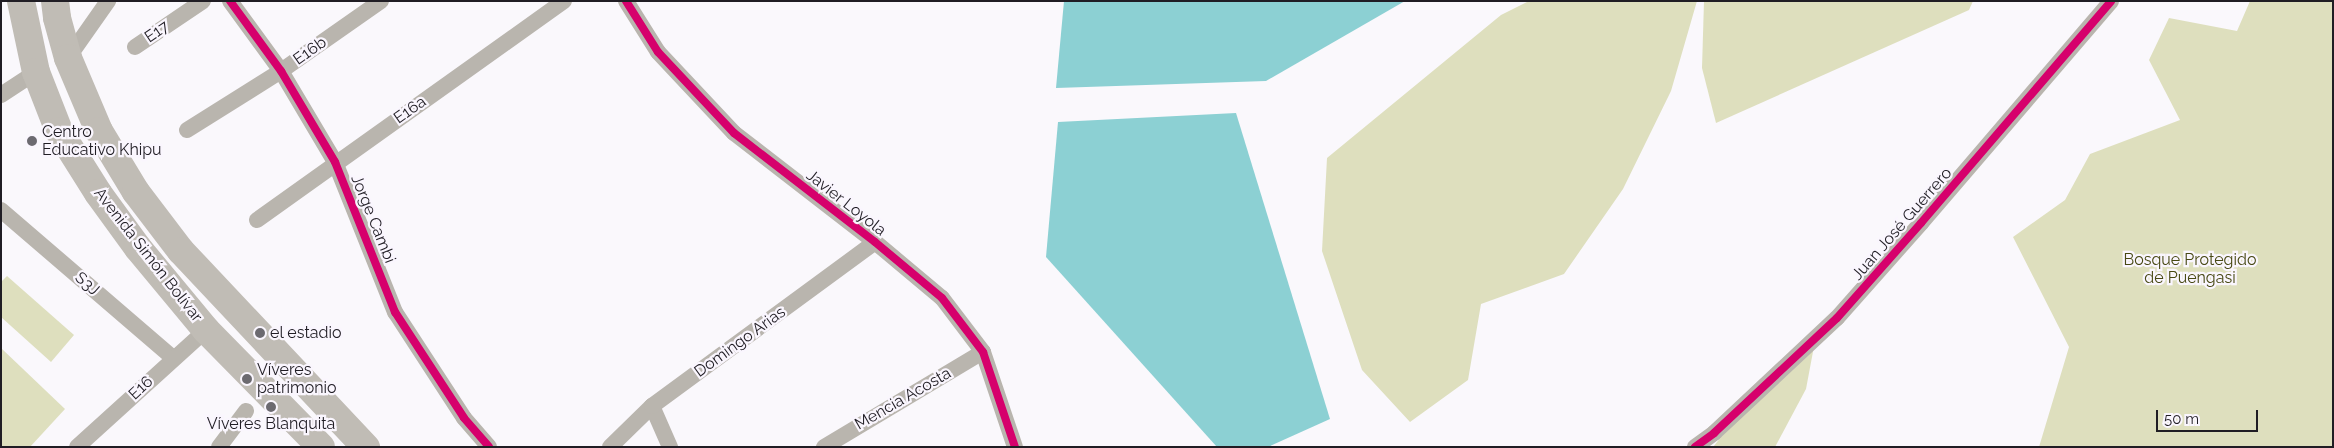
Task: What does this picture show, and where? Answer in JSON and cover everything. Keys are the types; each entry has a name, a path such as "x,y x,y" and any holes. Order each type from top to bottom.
{"highway":[{"name":"Avenida Simón Bolívar","path":"21,1 36,72 58,131 98,193 138,248 206,330 321,447"},
{"name":"Avenida Simón Bolívar","path":"55,1 57,18 68,58 99,131 136,192 181,251 366,447"}],"street":[{"path":"68,58 108,1"},
{"name":"E17","path":"135,47 203,1"},
{"name":"Jorge Cambi","path":"230,1 281,71 335,162 395,312 464,418 489,447"},
{"name":"E16b","path":"187,130 281,71 381,1"},
{"name":"E16a","path":"257,220 335,162 564,1"},
{"name":"Javier Loyola","path":"626,1 658,52 734,133 875,242 942,298 983,352 1015,447"},
{"name":"Juan José Guerrero","path":"1695,447 1720,427 1837,318 1960,178 2111,1"},
{"path":"1,95 36,72"},
{"name":"S3J","path":"1,210 173,358"},
{"name":"Domingo Arias","path":"610,447 652,406 875,242"},
{"name":"E16","path":"85,445 173,358 206,330"},
{"name":"Mencia Acosta","path":"824,447 842,441 983,352"},
{"path":"652,406 670,447"},
{"path":"218,447 246,411"}],"green space":[{"path":"1529,1 1697,1 1671,91 1623,189 1564,274 1481,304 1468,380 1410,422 1362,370 1322,251 1327,158 1501,15"},
{"path":"1704,1 1973,1 1969,10 1716,123 1702,68"},
{"name":"Bosque Protegido de Puengasi","path":"2250,1 2333,1 2333,447 2039,447 2069,347 2013,237 2065,200 2090,154 2180,120 2149,60 2169,18 2237,31"},
{"path":"7,276 74,335 51,362 1,317 1,282"},
{"path":"1815,341 1806,389 1775,447 1713,447 1742,411"},
{"path":"1,348 65,409 30,447 1,447"}],"water":[{"path":"1064,1 1405,1 1266,81 1056,88"},
{"path":"1236,113 1330,419 1268,447 1217,447 1046,257 1058,122"}],"cycle path":[{"path":"230,1 281,71 335,162 395,312 464,418 489,447"},
{"path":"626,1 658,52 734,133 875,242 942,298 983,352 1015,447"},
{"path":"1695,447 1714,433 1837,318 2111,1"}],"place":[{"name":"Centro Educativo Khipu","path":"32,141"},
{"name":"el estadio","path":"260,333"},
{"name":"Víveres patrimonio","path":"247,379"},
{"name":"Víveres Blanquita","path":"271,407"}]}
